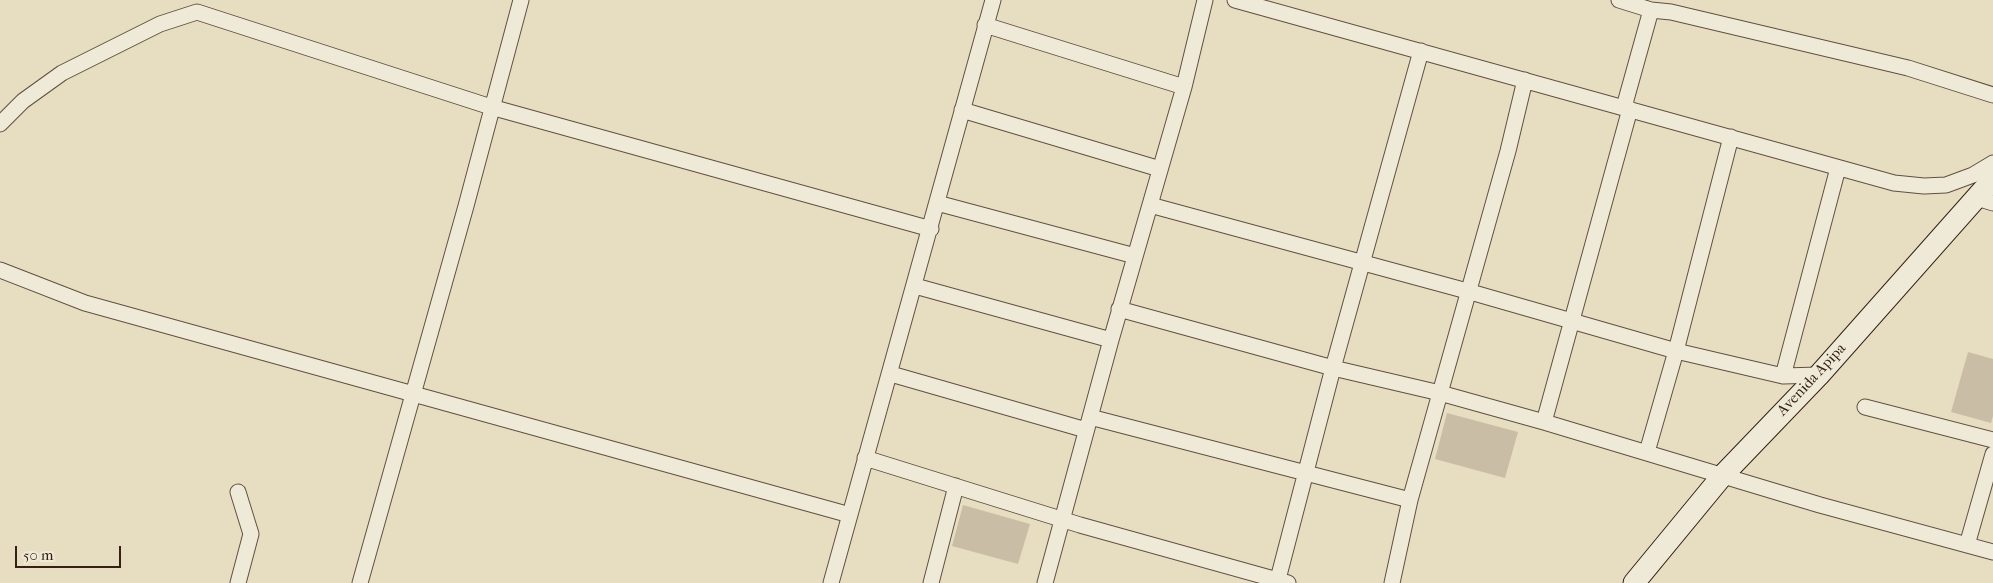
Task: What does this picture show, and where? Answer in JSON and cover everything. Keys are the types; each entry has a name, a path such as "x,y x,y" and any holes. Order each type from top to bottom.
{"street":[{"path":"360,583 466,206 521,0"},
{"path":"836,582 850,515 865,458 931,229 993,0"},
{"path":"1045,583 1111,340 1184,87 1205,0"},
{"path":"1234,0 1421,50 1838,168 1894,182 1924,186 1946,185 1973,175 1993,163"},
{"path":"1619,0 1651,10 1671,12 1908,68 1993,94"},
{"path":"1544,422 1651,10"},
{"path":"0,124 23,101 62,74 160,24 197,12 491,107 931,229"},
{"path":"985,25 1184,87"},
{"path":"865,458 1281,582 1333,368 1421,50"},
{"path":"1392,583 1410,500 1508,151 1524,80"},
{"path":"962,110 1160,169"},
{"path":"1647,452 1676,351 1730,137"},
{"path":"1783,376 1838,168"},
{"name":"Avenida Apipa","path":"1634,583 1723,475 1985,200 1993,179"},
{"path":"937,203 1135,256"},
{"path":"1150,205 1468,291 1676,351 1783,376 1819,375"},
{"path":"0,270 85,303 850,515"},
{"path":"915,286 1111,340"},
{"path":"1120,309 1333,368 1440,393 1647,452 1820,505 1993,552"},
{"path":"890,374 1088,424 1306,473 1410,500"},
{"path":"1865,407 1993,440"},
{"path":"1967,545 1993,454"},
{"path":"932,583 956,486"},
{"path":"238,492 251,534 238,583"}],"shaded area":[{"path":"1968,352 1993,359 1993,416 1991,423 1951,412"},
{"path":"1447,413 1518,432 1505,478 1435,459"},
{"path":"963,505 1030,524 1018,564 952,546"}]}
